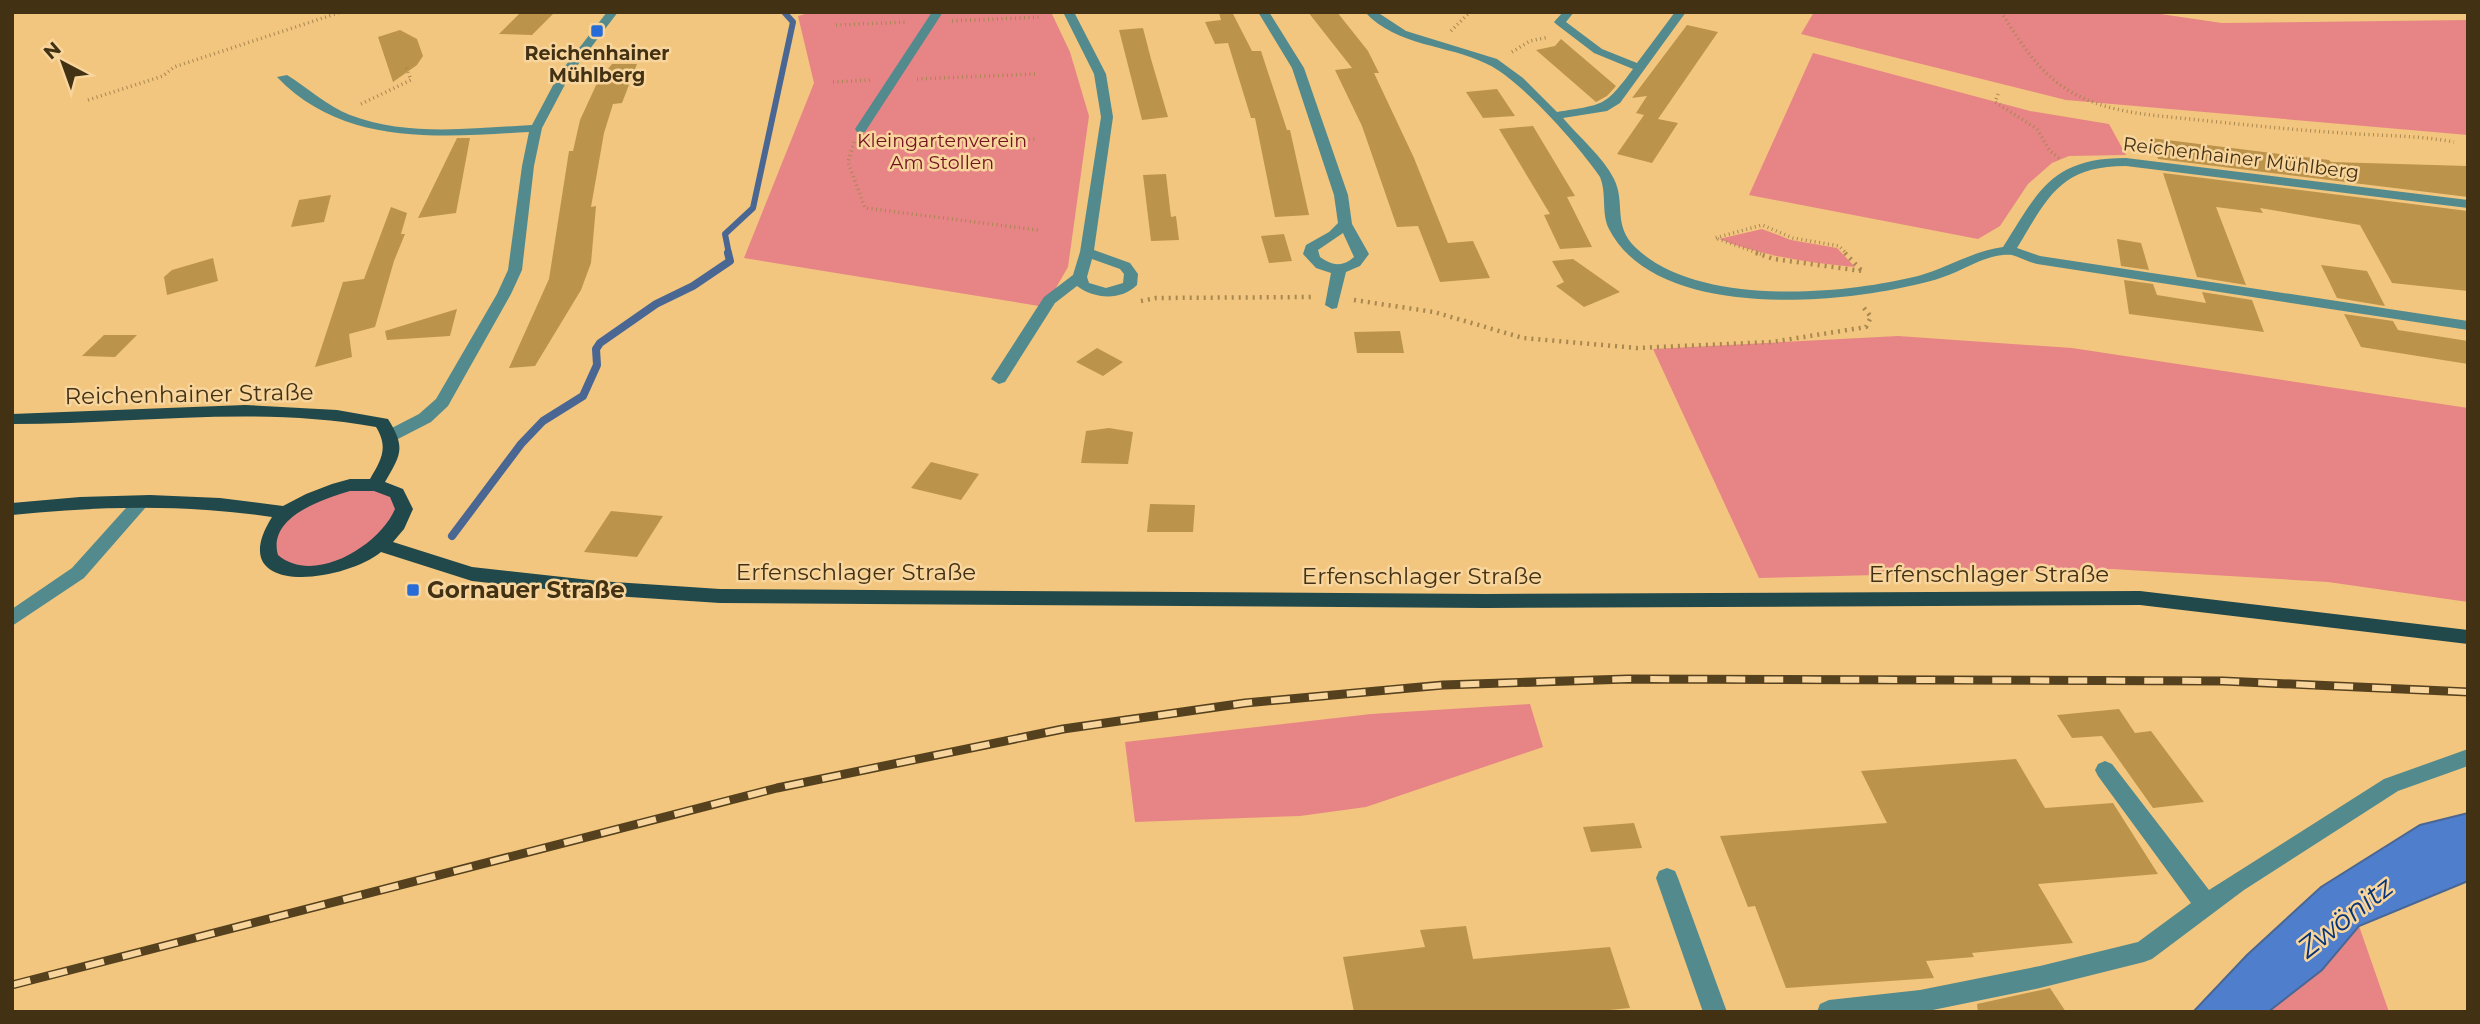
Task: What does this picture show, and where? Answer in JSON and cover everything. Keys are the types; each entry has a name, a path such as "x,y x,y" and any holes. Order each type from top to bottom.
{"main road":[{"name":"Reichenhainer Straße","path":"12,419 120,418 297,410 350,415 382,423 390,436"},
{"path":"375,485 393,454 390,436"},
{"path":"350,485 375,485 397,493 404,509 398,526 380,545 341,565 317,570 286,568 271,558 267,549 269,537 287,513 305,500 350,485"},
{"path":"12,509 140,503 236,504 287,513"},
{"name":"Erfenschlager Straße","path":"380,545 472,574 599,588 720,596 1486,601 2140,598 2468,637"}],"street":[{"path":"390,436 425,418 442,402 504,294 515,270 528,166 536,128 565,74 613,12"},
{"path":"1068,12 1100,74 1107,117 1087,252 1080,277 1083,285 1106,293 1129,285 1131,274 1125,266 1087,252"},
{"path":"1263,12 1298,68 1341,195 1345,224 1358,243 1362,258 1339,270 1322,267 1314,261 1311,248 1334,235 1345,224"},
{"path":"1370,12 1393,32 1460,50 1510,72 1555,116 1607,176 1614,196 1612,216 1615,229 1632,253 1646,263 1683,279 1725,291 1770,296 1850,291 1935,275 2008,251 2037,260 2468,326"},
{"path":"1569,12 1560,22 1598,51 1639,68"},
{"path":"1555,116 1603,108 1616,100 1681,12"},
{"path":"861,129 935,17"},
{"path":"283,77 338,114 376,126 429,131 536,128"},
{"name":"Reichenhainer Mühlberg","path":"2076,168 2096,163 2126,162 2468,204"},
{"path":"2008,251 2038,205 2064,175 2076,168"},
{"path":"1333,301 1339,270"},
{"path":"999,379 1049,300 1080,277"},
{"path":"12,619 78,573 140,503"},
{"path":"1829,1012 1920,1002 2040,977 2144,951 2236,883 2391,785 2468,757"},
{"path":"2105,770 2207,905"},
{"path":"1667,878 1715,1012"}],"path":[{"path":"88,100 163,76 174,67 341,12"},
{"path":"2001,12 2016,38 2055,82 2075,94 2113,108 2259,127 2427,137 2454,142"},
{"path":"836,25 935,17 1042,18"},
{"path":"1517,50 1530,41"},
{"path":"338,114 411,80 406,67"},
{"path":"833,82 1035,74"},
{"path":"1998,94 1995,102 2005,112 2034,126 2041,134 2048,152 2076,168"},
{"path":"2105,114 2113,108"},
{"path":"861,129 852,146 848,162 852,180 864,208 1038,230"},
{"path":"852,146 1036,139"},
{"path":"1861,270 1774,258 1715,238 1762,225 1793,238 1839,246 1869,275"},
{"path":"1133,302 1156,298 1333,301 1434,312 1523,338 1637,348 1772,342 1866,327 1871,317 1850,291"}],"green space":[{"name":"Kleingartenverein Am Stollen","path":"812,12 1051,12 1070,52 1089,116 1068,267 1045,307 744,258 814,83 798,16"},
{"path":"1814,12 2147,12 2222,23 2468,20 2468,135 2066,100 1801,34"},
{"path":"1813,53 2030,111 2109,124 2126,155 2069,156 2052,163 2028,184 2000,226 1978,239 1749,195"},
{"path":"1762,229 1791,240 1837,248 1855,267 1786,258 1719,239"},
{"path":"1898,336 2072,348 2468,408 2468,602 2328,582 2112,569 1759,578 1653,349"},
{"path":"360,484 403,502 391,535 317,570 277,564 269,537 287,513"},
{"path":"1530,704 1543,747 1366,807 1300,816 1135,822 1125,742 1371,714"},
{"path":"2359,926 2389,1012 2268,1012 2322,970"}],"water":[{"name":"Zwönitz","path":"2468,813 2468,881 2359,926 2322,970 2268,1012 2193,1012 2247,955 2321,887 2420,825"}],"building":[{"path":"521,12 555,12 532,35 499,34"},
{"path":"1232,12 1252,51 1261,51 1287,130 1290,130 1309,215 1275,217 1255,118 1251,118 1228,43 1215,44 1205,22 1221,20 1219,13"},
{"path":"1308,12 1337,12 1368,51 1379,73 1374,73 1414,158 1448,243 1473,241 1490,278 1440,282 1418,226 1397,227 1362,126 1335,70 1352,68"},
{"path":"1687,25 1718,32 1658,119 1678,123 1652,163 1617,154 1644,115 1636,113 1647,96 1632,98"},
{"path":"1143,28 1168,117 1142,120 1119,30"},
{"path":"400,30 417,39 423,56 417,65 393,82 378,37"},
{"path":"1561,39 1616,86 1607,96 1596,102 1536,50 1555,46"},
{"path":"612,64 637,64 622,103 613,104 604,133 591,207 596,206 591,263 581,290 535,366 509,368 549,279 569,151 573,151 580,120 598,81"},
{"path":"1497,89 1515,116 1483,118 1466,92"},
{"path":"1533,126 1575,196 1567,197 1592,247 1560,249 1544,215 1550,214 1499,129"},
{"path":"457,138 470,138 456,213 418,218"},
{"path":"2151,138 2331,162 2468,166 2468,197 2158,159"},
{"path":"2163,173 2468,211 2468,291 2392,283 2360,225 2260,208 2263,213 2216,207 2246,285 2197,277"},
{"path":"1166,174 1171,217 1176,216 1179,240 1151,241 1143,175"},
{"path":"331,195 324,222 291,227 299,200"},
{"path":"391,207 407,213 401,234 405,234 394,261 375,327 349,334 352,357 315,367 343,282 364,279"},
{"path":"1284,234 1292,261 1269,263 1261,236"},
{"path":"2117,239 2141,243 2149,270 2121,266"},
{"path":"213,258 218,281 167,295 164,277 172,270"},
{"path":"1573,259 1620,292 1584,307 1556,286 1564,282 1552,261"},
{"path":"2321,265 2367,271 2385,306 2337,298"},
{"path":"2124,280 2153,284 2157,295 2206,303 2202,292 2252,300 2264,332 2129,314"},
{"path":"457,309 450,336 387,340 385,331"},
{"path":"2344,314 2393,321 2398,330 2468,341 2468,364 2361,347"},
{"path":"1400,331 1404,353 1357,353 1354,332"},
{"path":"104,335 137,335 115,357 82,356"},
{"path":"1097,348 1123,362 1103,376 1076,362"},
{"path":"1109,428 1133,432 1128,464 1081,463 1086,431"},
{"path":"931,462 979,474 961,500 911,488"},
{"path":"1150,504 1195,505 1193,532 1147,532"},
{"path":"611,511 663,516 637,557 584,552"},
{"path":"2119,709 2135,733 2151,731 2204,802 2153,808 2102,736 2072,738 2057,715"},
{"path":"2016,759 2045,808 2113,803 2158,874 2038,884 2073,943 1972,953 1974,957 1926,961 1934,978 1786,988 1755,906 1748,907 1720,836 1887,823 1861,771"},
{"path":"1634,823 1642,848 1591,852 1583,827"},
{"path":"1466,926 1473,959 1610,947 1630,1008 1589,1012 1354,1012 1343,957 1425,947 1420,930"},
{"path":"2050,988 2066,1012 1978,1012 1977,1004"}],"waterway":[{"path":"729,254 725,234 753,208 793,22 784,12"},
{"path":"452,536 521,444 543,421 583,396 597,365 596,349 600,343 656,304 693,286 730,261 728,253"}],"railway":[{"path":"12,985 777,788 1063,729 1245,703 1443,685 1628,679 2223,681 2468,692"}],"place":[{"name":"Reichenhainer Mühlberg","path":"597,31"},
{"name":"Gornauer Straße","path":"413,590"}]}
